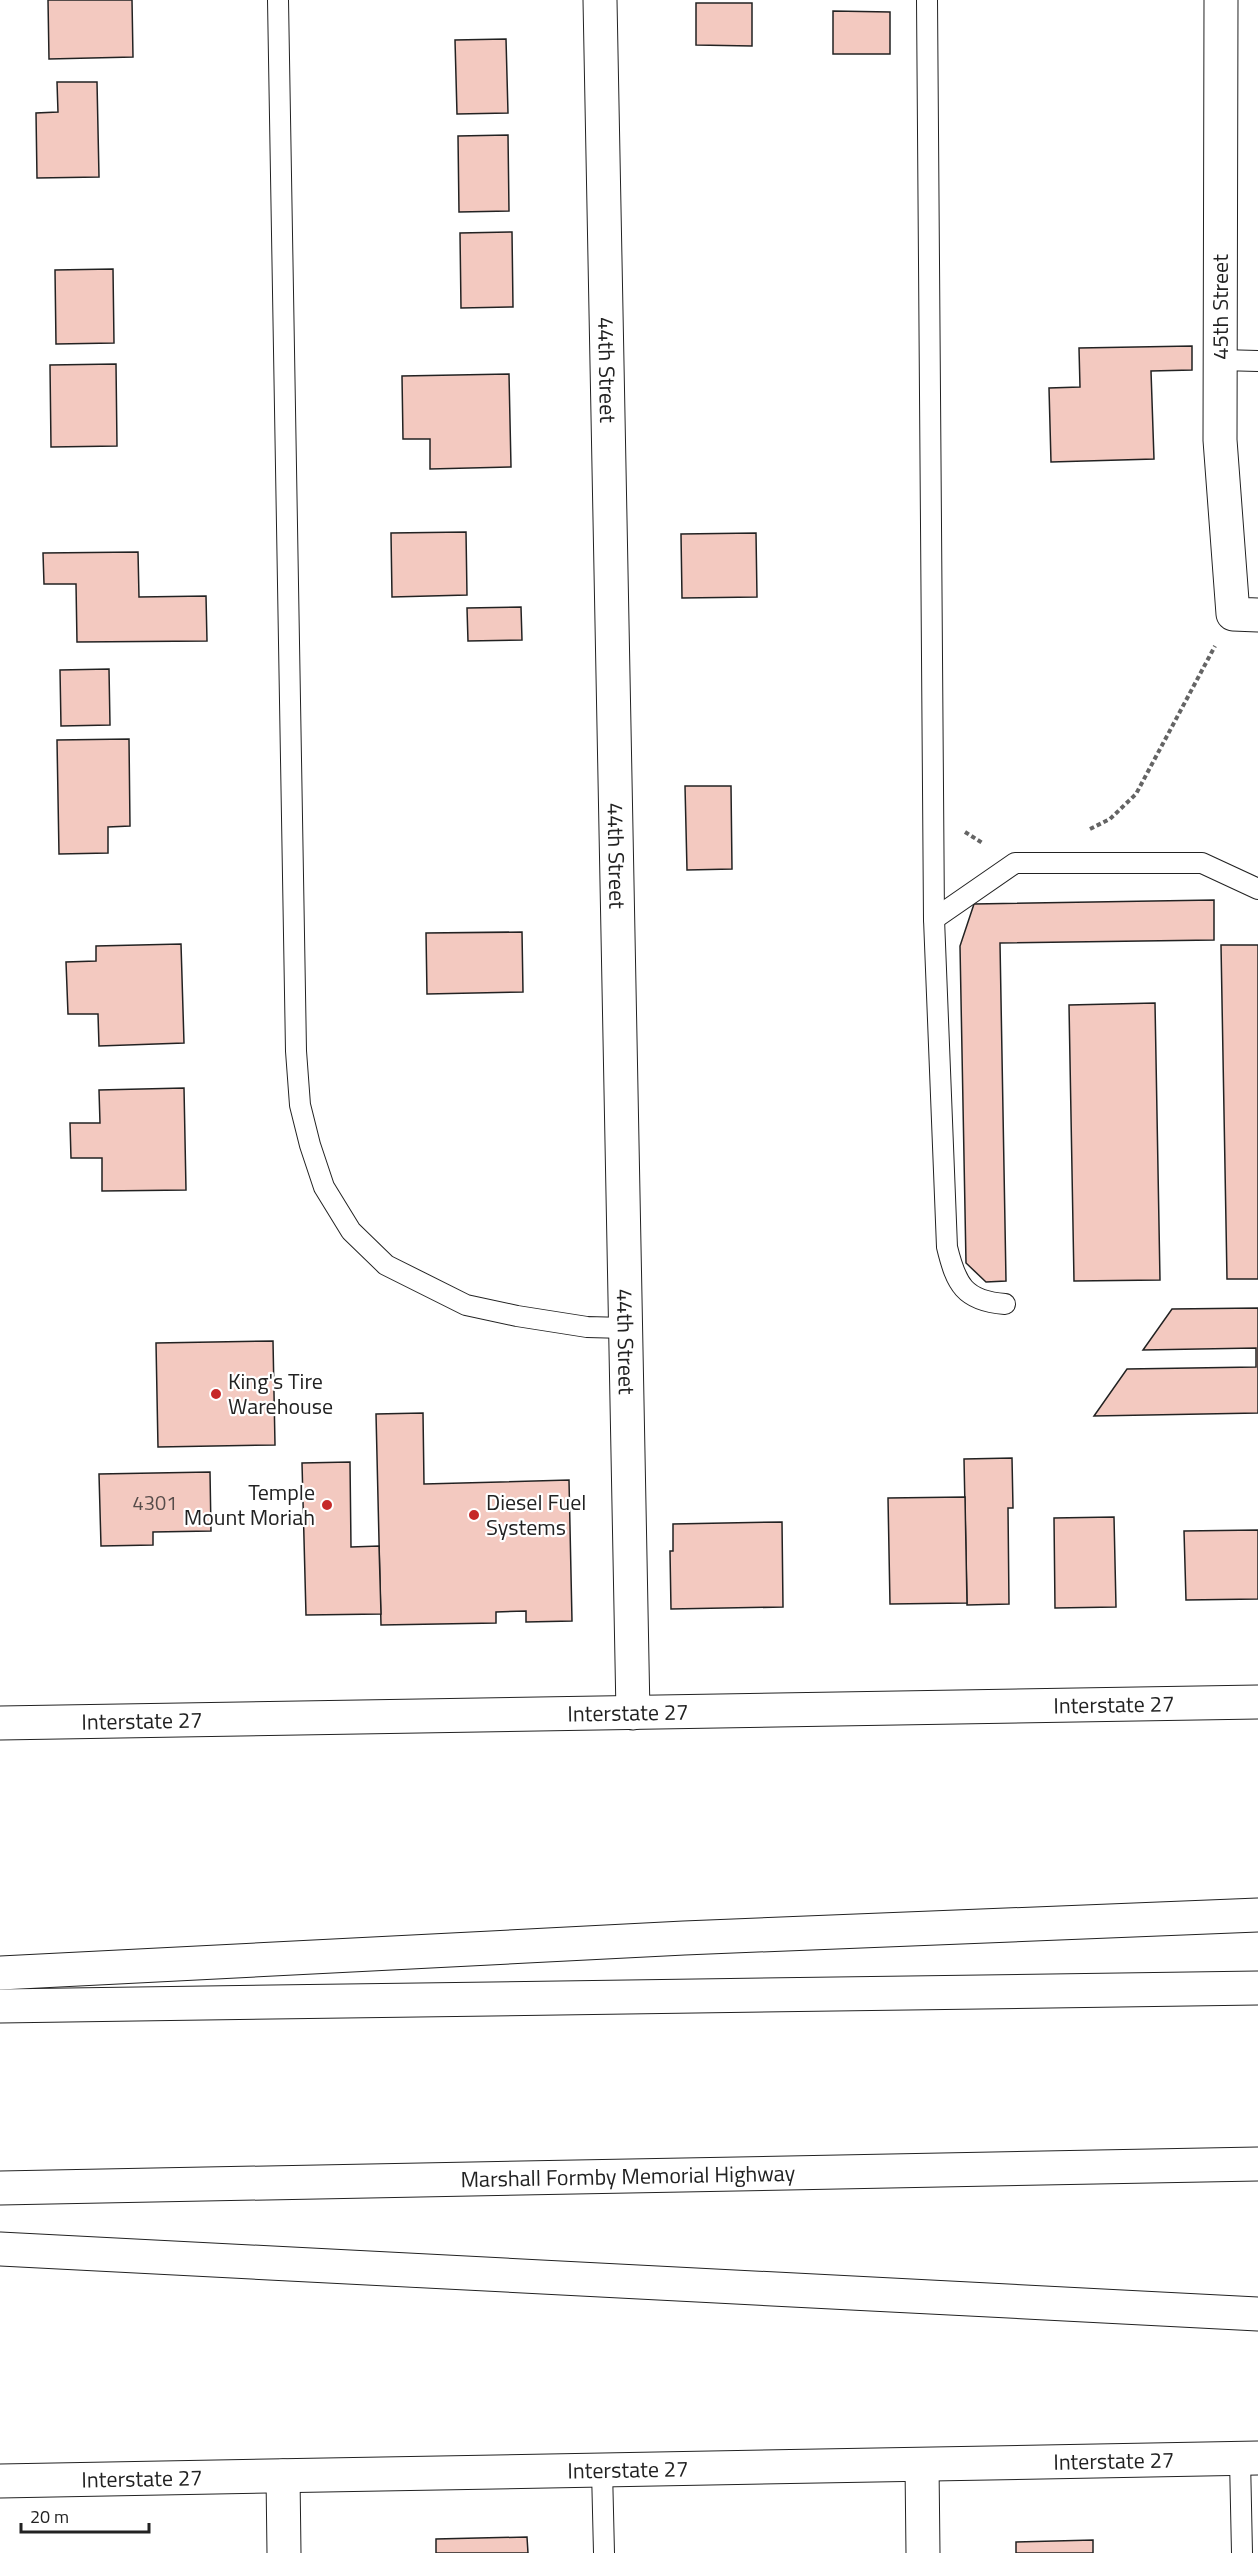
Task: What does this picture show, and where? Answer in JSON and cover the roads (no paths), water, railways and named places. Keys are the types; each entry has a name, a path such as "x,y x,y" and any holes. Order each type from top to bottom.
{"main road":[{"name":"44th Street","path":"600,0 633,1713"},
{"name":"45th Street","path":"1221,0 1220,440 1245,614"},
{"name":"Interstate 27","path":"0,1723 1258,1702"},
{"path":"0,1972 684,1938 1258,1915"},
{"path":"0,2006 1258,1988"},
{"name":"Marshall Formby Memorial Highway","path":"0,2187 1258,2164"},
{"path":"0,2249 1258,2314"},
{"name":"Interstate 27","path":"0,2481 1249,2458"},
{"path":"922,2465 924,2553"},
{"path":"283,2476 284,2553"}],"lane":[{"path":"278,0 296,1052 300,1105 310,1145 324,1187 351,1231 387,1265 466,1305 587,1327 626,1328"},
{"path":"927,0 934,919 946,1247 954,1276 969,1294 989,1303 1005,1304"},
{"path":"1220,360 1258,361"},
{"path":"934,919 1015,863 1202,863 1258,888"},
{"path":"1242,2553 1249,2458"},
{"path":"602,2470 604,2553"}],"place":[{"name":"King's Tire Warehouse","path":"216,1394"},
{"name":"Temple Mount Moriah","path":"327,1505"},
{"name":"Diesel Fuel Systems","path":"474,1515"}]}
